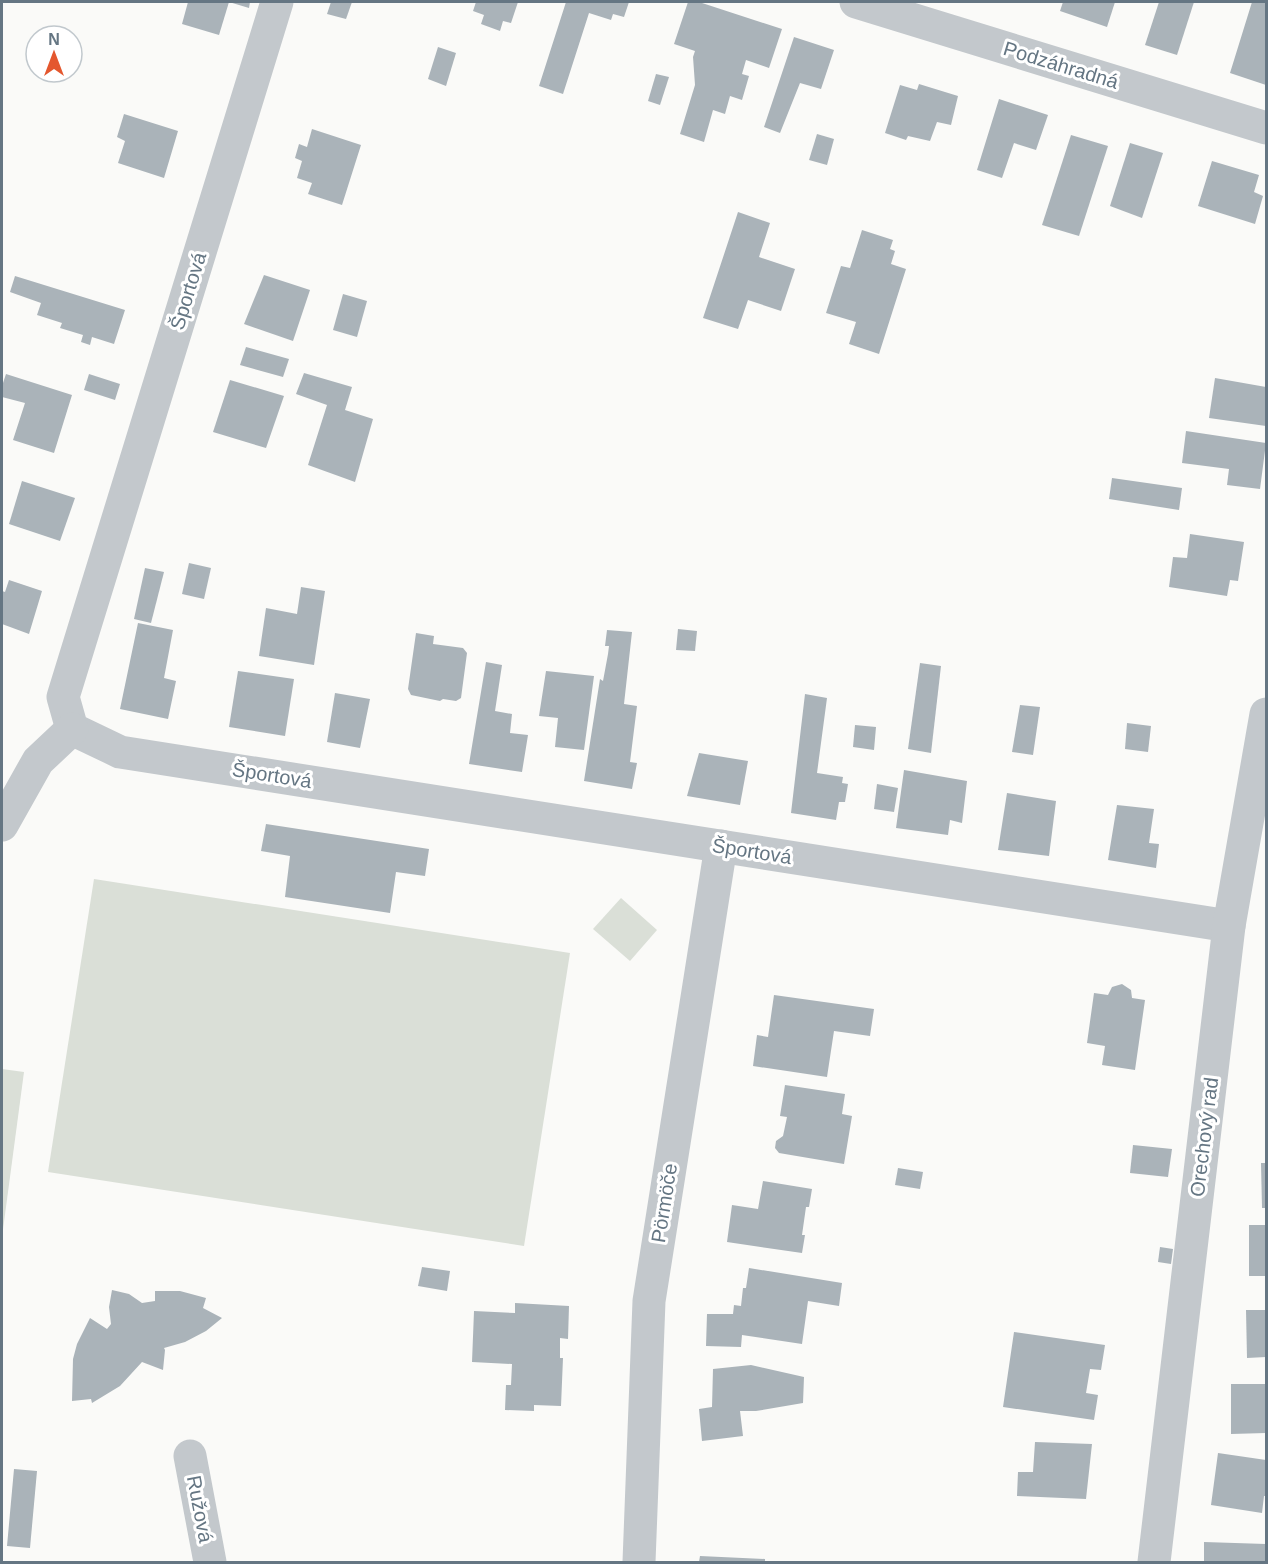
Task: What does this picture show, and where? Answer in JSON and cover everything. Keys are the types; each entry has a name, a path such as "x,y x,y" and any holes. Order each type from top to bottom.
{"street":[{"name":"Športová","path":"276,2 63,697 72,729 120,752 1229,926"},
{"name":"Podzáhradná","path":"856,2 1266,128"},
{"name":"Orechový rad","path":"1154,1563 1229,926 1266,714"},
{"path":"2,825 38,761 72,729"},
{"name":"Pörmöče","path":"639,1563 649,1301 721,846"},
{"name":"Ružová","path":"190,1456 210,1563"}],"shaded area":[{"path":"94,879 570,953 524,1246 48,1172"},
{"path":"621,898 657,930 630,961 593,929"},
{"path":"2,1069 24,1072 2,1237"}],"building":[{"path":"188,2 229,2 219,35 182,24"},
{"path":"229,2 250,2 249,8"},
{"path":"331,2 352,2 346,19 327,14"},
{"path":"476,2 518,2 511,23 503,21 500,31 481,24 484,15 473,11"},
{"path":"566,2 629,2 624,17 613,14 611,20 589,13 563,94 539,86"},
{"path":"688,2 699,2 782,29 769,68 746,60 742,74 749,76 742,100 730,96 725,114 713,110 704,142 680,134 695,85 693,57 695,51 674,44"},
{"path":"1063,2 1115,2 1107,27 1060,11"},
{"path":"1159,2 1194,2 1177,55 1145,45"},
{"path":"1252,2 1266,2 1266,85 1230,73"},
{"path":"794,37 834,50 821,89 800,83 780,133 764,127"},
{"path":"438,47 456,53 446,86 428,79"},
{"path":"656,74 669,77 660,105 648,101"},
{"path":"919,84 958,96 951,125 937,122 930,141 908,136 906,140 885,133 900,85 917,90"},
{"path":"999,99 1048,115 1036,150 1014,143 1002,178 977,170"},
{"path":"124,114 178,131 164,178 118,163 125,141 117,137"},
{"path":"312,129 361,145 342,205 308,194 312,183 297,178 302,161 295,158 299,144 307,147"},
{"path":"817,134 834,139 827,165 809,160"},
{"path":"1071,135 1108,146 1079,236 1042,225"},
{"path":"1130,143 1163,153 1142,218 1110,206"},
{"path":"1212,161 1259,175 1254,192 1263,196 1255,224 1198,206"},
{"path":"738,212 770,223 759,257 795,269 781,311 748,300 738,329 703,318"},
{"path":"862,230 893,240 890,249 895,251 891,264 906,269 879,354 849,344 856,322 826,313 841,266 850,268"},
{"path":"264,275 310,290 293,341 244,324"},
{"path":"15,276 125,310 114,344 92,337 90,345 81,342 83,335 60,328 62,323 37,315 41,303 10,292"},
{"path":"343,294 367,301 357,337 333,330"},
{"path":"246,347 289,359 283,377 240,365"},
{"path":"304,373 352,387 345,410 373,419 355,482 308,465 327,405 296,394"},
{"path":"6,374 72,395 54,453 13,440 25,403 2,397 2,386"},
{"path":"89,374 120,384 115,400 84,390"},
{"path":"1215,378 1266,387 1266,426 1209,418"},
{"path":"230,380 284,396 266,448 213,432"},
{"path":"1186,431 1266,443 1260,489 1227,485 1229,469 1182,463"},
{"path":"1112,478 1182,488 1179,510 1109,499"},
{"path":"22,481 75,498 60,541 9,524"},
{"path":"1190,534 1244,542 1238,581 1230,580 1227,596 1169,587 1173,557 1187,558"},
{"path":"189,563 211,568 204,599 182,594"},
{"path":"145,568 164,572 151,623 134,619"},
{"path":"9,580 42,591 29,634 2,624 2,591 5,592"},
{"path":"301,587 325,591 314,665 259,656 266,608 297,614"},
{"path":"138,623 173,630 164,678 176,681 168,719 120,709"},
{"path":"678,629 697,631 695,651 676,650"},
{"path":"607,630 632,632 624,704 637,706 630,762 637,763 632,789 584,781 600,679 603,681 608,654 609,646 605,646"},
{"path":"416,633 434,636 433,644 463,648 467,653 461,698 456,701 443,699 440,701 411,695 408,689"},
{"path":"486,662 502,665 495,711 512,714 510,733 528,735 522,772 469,764"},
{"path":"920,663 941,666 931,753 908,749"},
{"path":"238,671 294,679 285,736 229,727"},
{"path":"546,671 594,676 584,750 555,747 558,718 539,716"},
{"path":"335,693 370,699 360,748 327,742"},
{"path":"805,694 827,698 817,773 843,777 842,783 848,784 845,802 839,802 836,820 791,813"},
{"path":"1020,705 1040,707 1033,755 1012,752"},
{"path":"1127,723 1151,726 1148,752 1125,749"},
{"path":"855,725 876,727 874,750 853,747"},
{"path":"699,753 748,761 740,805 687,796"},
{"path":"904,770 967,781 962,823 950,820 948,835 896,828"},
{"path":"877,784 898,788 894,812 874,809"},
{"path":"1007,793 1056,801 1049,856 998,850"},
{"path":"1117,805 1154,809 1149,843 1159,844 1156,868 1108,860"},
{"path":"266,824 429,849 425,876 396,872 390,913 285,897 290,856 261,851"},
{"path":"1122,984 1131,990 1132,998 1145,1000 1135,1070 1102,1065 1105,1046 1087,1043 1094,993 1108,995 1112,987"},
{"path":"774,995 874,1009 870,1036 834,1031 827,1077 753,1066 757,1035 768,1037"},
{"path":"785,1085 845,1094 842,1114 852,1116 844,1164 779,1153 775,1148 776,1141 783,1136 787,1117 780,1116"},
{"path":"1133,1145 1172,1149 1168,1177 1130,1173"},
{"path":"1261,1163 1266,1163 1266,1208 1262,1208"},
{"path":"898,1168 923,1172 920,1189 895,1185"},
{"path":"763,1181 812,1189 809,1207 806,1207 802,1253 727,1242 732,1205 758,1209"},
{"path":"1249,1225 1266,1225 1266,1276 1249,1276"},
{"path":"1160,1247 1173,1249 1171,1264 1158,1262"},
{"path":"422,1267 450,1271 447,1291 418,1286"},
{"path":"749,1268 842,1283 839,1306 808,1301 802,1344 742,1335 741,1347 706,1346 707,1314 733,1314 734,1305 741,1306"},
{"path":"112,1290 129,1294 142,1303 155,1301 155,1291 180,1291 206,1298 203,1308 222,1318 206,1331 185,1342 164,1348 163,1370 142,1362 120,1386 92,1403 91,1399 72,1401 73,1359 77,1344 90,1318 107,1329 111,1324 109,1307"},
{"path":"515,1303 569,1306 568,1339 560,1338 560,1358 563,1358 561,1406 534,1405 534,1411 505,1410 506,1385 511,1385 512,1364 472,1362 474,1311 515,1313"},
{"path":"1246,1310 1266,1310 1266,1357 1247,1358"},
{"path":"1014,1332 1105,1345 1101,1370 1090,1369 1086,1393 1098,1395 1094,1420 1003,1407"},
{"path":"751,1365 804,1377 803,1403 756,1411 740,1411 743,1436 702,1441 699,1409 712,1407 713,1369"},
{"path":"1231,1384 1266,1384 1266,1433 1231,1434"},
{"path":"1035,1442 1092,1444 1086,1499 1017,1496 1018,1472 1033,1472"},
{"path":"1218,1453 1266,1460 1266,1496 1264,1496 1262,1513 1211,1505"},
{"path":"14,1469 37,1471 30,1548 7,1546"},
{"path":"1204,1542 1266,1544 1266,1562 1204,1562"},
{"path":"700,1556 765,1559 765,1562 699,1562"}]}
